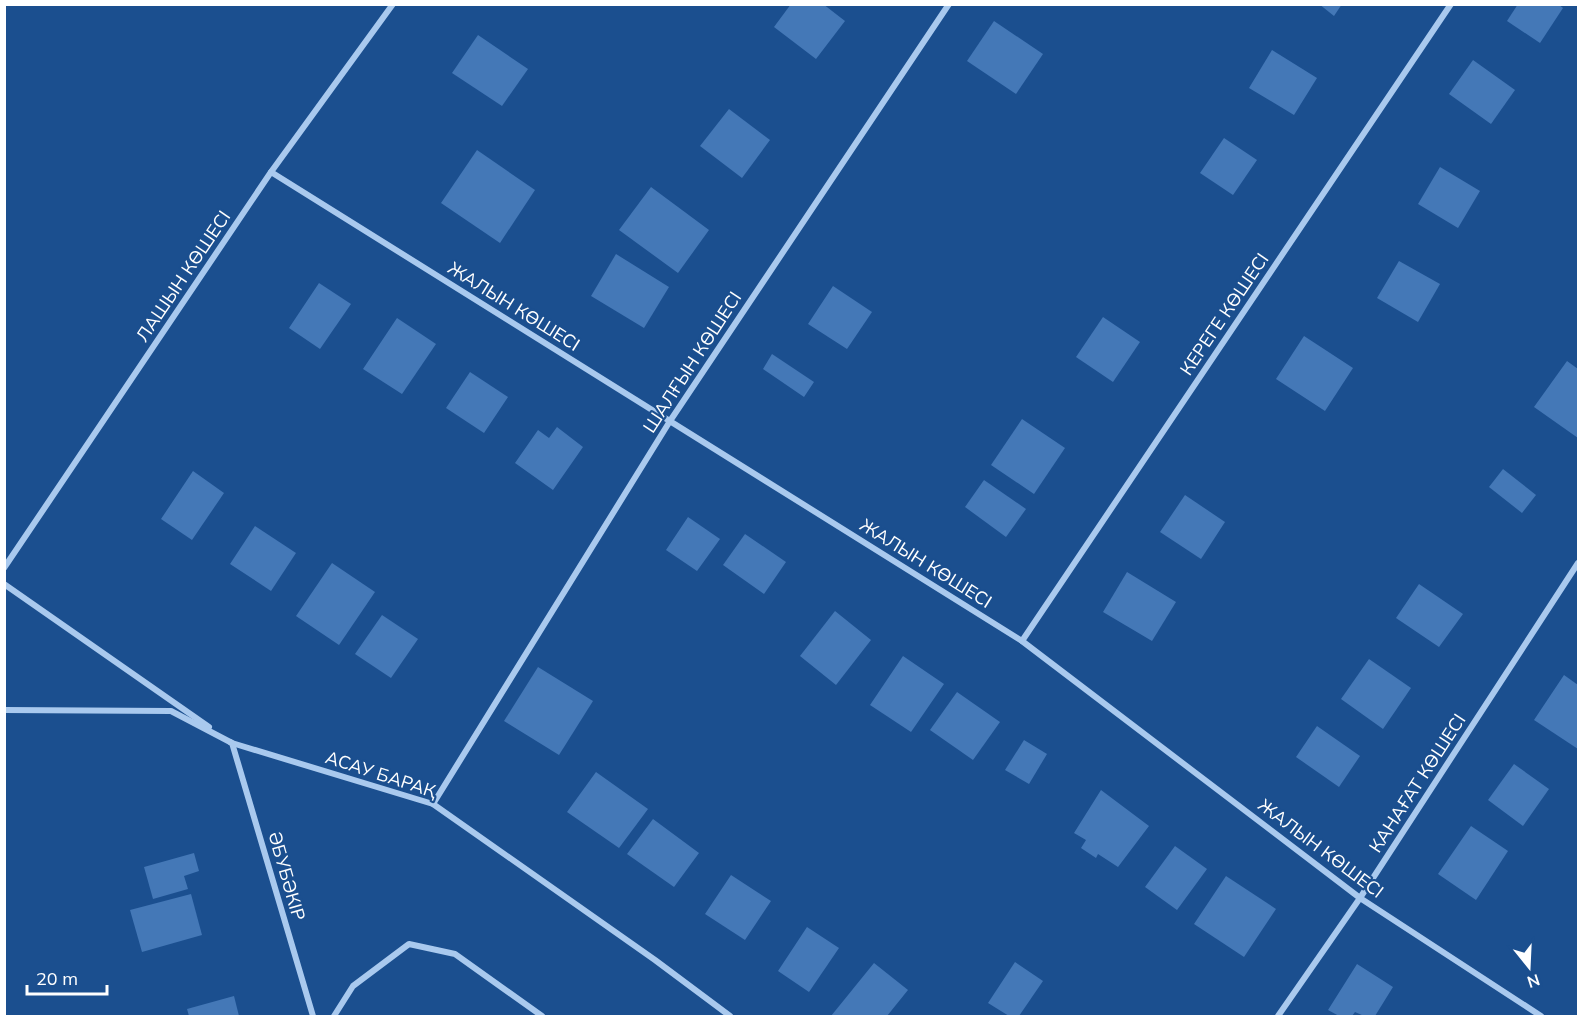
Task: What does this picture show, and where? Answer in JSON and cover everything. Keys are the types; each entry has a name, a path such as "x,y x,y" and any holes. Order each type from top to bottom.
{"street":[{"name":"ЛАШЫН КӨШЕСІ","path":"4,568 271,172 393,4"},
{"name":"ШАЛҒЫН КӨШЕСІ","path":"433,804 670,422 949,4"},
{"name":"КЕРЕГЕ КӨШЕСІ","path":"1022,641 1450,4"},
{"name":"ЖАЛЫН КӨШЕСІ","path":"271,172 1022,641 1360,898 1541,1017"},
{"name":"КАНАҒАТ КӨШЕСІ","path":"1278,1017 1360,898 1578,563"},
{"path":"4,584 232,743"},
{"name":"АСАУ БАРАҚ","path":"4,710 171,711 232,743 433,804 656,960 730,1017"},
{"name":"ӘБУБӘКІР","path":"232,743 313,1017"},
{"path":"334,1017 353,986 409,944 455,954 542,1017"}],"building":[{"path":"791,4 823,4 845,21 816,59 774,27"},
{"path":"1319,4 1342,4 1334,16"},
{"path":"1518,4 1558,4 1563,8 1540,43 1507,21"},
{"path":"994,21 1043,54 1016,94 967,61"},
{"path":"478,35 528,69 502,106 452,73"},
{"path":"1272,50 1317,78 1294,115 1249,88"},
{"path":"1473,60 1515,90 1491,124 1449,94"},
{"path":"729,109 770,140 742,178 700,146"},
{"path":"1224,138 1257,160 1233,195 1200,173"},
{"path":"477,150 535,190 500,243 441,203"},
{"path":"1440,167 1480,191 1458,228 1418,204"},
{"path":"651,187 709,230 678,273 619,230"},
{"path":"616,254 669,287 644,328 591,296"},
{"path":"1399,261 1440,284 1418,322 1377,298"},
{"path":"319,283 351,304 320,349 289,328"},
{"path":"833,286 872,312 847,349 808,324"},
{"path":"1103,317 1140,342 1113,382 1076,357"},
{"path":"397,318 436,344 402,394 363,369"},
{"path":"1304,336 1353,368 1325,411 1276,379"},
{"path":"772,354 814,382 804,397 763,369"},
{"path":"1567,361 1578,369 1578,438 1534,407"},
{"path":"470,372 508,397 484,433 446,408"},
{"path":"1022,419 1065,448 1034,494 991,465"},
{"path":"557,427 583,447 553,490 515,463 538,430 549,438"},
{"path":"1503,469 1536,495 1522,513 1489,487"},
{"path":"193,471 224,493 192,540 161,519"},
{"path":"984,480 1026,509 1006,537 965,507"},
{"path":"1185,495 1225,522 1201,559 1160,532"},
{"path":"688,517 720,539 697,571 666,550"},
{"path":"255,526 296,553 271,591 230,564"},
{"path":"745,534 786,562 764,594 723,565"},
{"path":"332,563 375,592 339,645 296,616"},
{"path":"1127,572 1176,602 1152,641 1103,612"},
{"path":"1419,584 1463,614 1439,647 1396,618"},
{"path":"835,611 871,640 836,685 800,656"},
{"path":"382,615 418,639 391,678 355,654"},
{"path":"903,656 944,684 911,732 870,705"},
{"path":"1369,659 1411,688 1383,729 1341,699"},
{"path":"538,667 593,701 559,755 504,721"},
{"path":"1564,675 1578,685 1578,749 1534,720"},
{"path":"957,692 1000,722 973,760 930,730"},
{"path":"1317,726 1360,756 1339,787 1296,757"},
{"path":"1024,740 1047,754 1029,784 1005,770"},
{"path":"1514,764 1549,789 1523,826 1488,800"},
{"path":"596,772 648,809 619,848 567,812"},
{"path":"1101,790 1149,826 1118,867 1098,854 1096,858 1081,848 1086,840 1074,833"},
{"path":"653,819 699,853 674,887 627,854"},
{"path":"1471,826 1508,851 1476,900 1438,874"},
{"path":"1175,846 1207,869 1177,910 1145,887"},
{"path":"194,853 199,871 184,876 188,889 153,899 144,867"},
{"path":"731,875 771,901 745,940 705,914"},
{"path":"1226,876 1276,909 1244,957 1194,924"},
{"path":"191,894 202,935 142,952 130,910"},
{"path":"807,927 839,948 809,992 778,971"},
{"path":"1015,962 1043,981 1019,1016 1009,1016 988,1003"},
{"path":"874,963 908,990 887,1016 831,1016"},
{"path":"1357,964 1393,987 1375,1016 1364,1016 1355,1012 1352,1016 1339,1016 1328,1010"},
{"path":"234,996 239,1016 189,1016 187,1009"}]}
